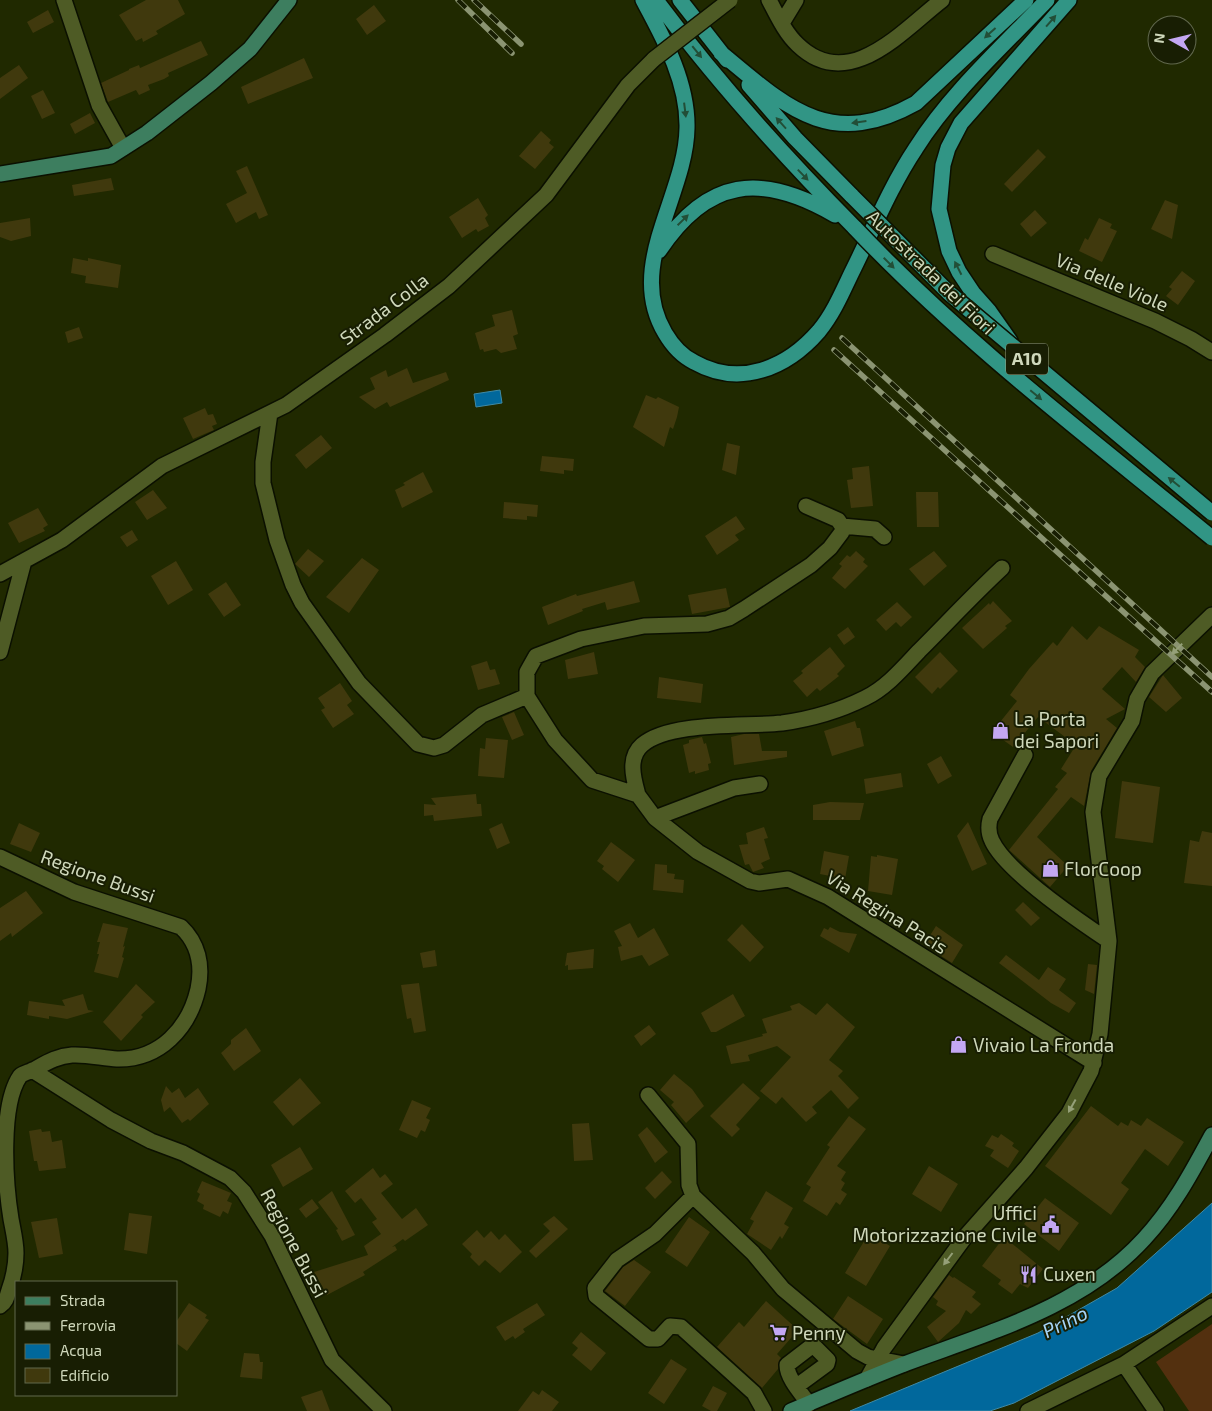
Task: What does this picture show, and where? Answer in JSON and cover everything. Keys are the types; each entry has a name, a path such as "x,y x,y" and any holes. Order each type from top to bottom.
{"highway":[{"path":"643,0 671,55 679,78 687,128 683,155 662,224 650,284 658,323 670,341 687,358 708,370 749,375 784,362 802,349 820,329 838,302 895,184 915,148 941,114 1047,0"},
{"name":"Autostrada dei Fiori","path":"656,0 721,82 802,175 896,270 987,353 1212,538"},
{"name":"Autostrada dei Fiori","path":"680,0 721,53 783,124 949,293 1212,513"},
{"path":"721,53 785,105 803,114 824,121 849,124 874,120 895,115 916,103 1026,0"},
{"path":"1016,350 959,272 943,230 939,209 943,165 948,148 961,124 1069,0"},
{"path":"654,259 674,229 685,218 713,196 733,189 779,190 807,199 855,228"}],"main road":[{"path":"0,174 111,156 148,133 250,49 289,0"},
{"path":"791,1411 904,1364 1030,1318 1095,1282 1143,1241 1175,1201 1212,1135"}],"street":[{"path":"64,0 99,105 123,148"},
{"name":"Strada Colla","path":"0,574 37,555 87,524 162,466 286,405 392,330 448,286 525,216 558,181 610,108 640,71 730,0"},
{"path":"769,0 797,44 814,56 835,62 857,60 878,52 942,0"},
{"path":"782,23 796,0"},
{"name":"Via delle Viole","path":"993,254 1155,321 1212,352"},
{"path":"270,413 263,462 263,483 277,540 293,585 302,602 359,683 418,744 434,748 444,746 482,715 527,696"},
{"path":"638,795 592,780 555,740 527,696 527,672 536,656 581,638 644,626 707,624 729,618 811,565 830,548 842,532 842,526 838,520 806,506"},
{"path":"842,526 875,529 884,537"},
{"path":"0,652 24,561"},
{"name":"Via Regina Pacis","path":"1002,568 905,666 867,697 816,717 783,723 696,728 660,736 642,745 634,759 633,768 638,795 655,818 698,852 750,881 759,883 788,879 828,897 1094,1063"},
{"path":"867,1379 878,1360 965,1236 1026,1168 1069,1113 1094,1063 1106,984 1109,941 1096,845 1094,802 1099,776 1132,721 1137,699 1152,673 1212,615"},
{"path":"1025,755 990,819 988,828 991,840 1010,865 1075,919 1109,941"},
{"path":"655,818 734,788 760,784"},
{"name":"Regione Bussi","path":"0,857 74,892 119,909 167,920 181,927 191,937 198,951 200,979 195,1002 183,1026 168,1043 149,1054 119,1059 72,1055 52,1059 20,1075 10,1090 4,1110 2,1181 16,1252 12,1282 5,1303 0,1306"},
{"name":"Regione Bussi","path":"32,1070 151,1142 184,1153 230,1178 244,1192 272,1236 332,1360 384,1411"},
{"path":"648,1095 688,1144 689,1185 693,1196 753,1253 783,1289 857,1351 878,1360 904,1364"},
{"path":"693,1196 655,1234 617,1260 595,1288 596,1296 649,1339 658,1339 670,1326 681,1327 754,1393 764,1411"},
{"path":"1028,1411 1124,1364 1212,1306"},
{"path":"1124,1364 1156,1411"},
{"path":"797,1386 809,1404"}],"shaded area":[{"path":"1212,1324 1212,1411 1189,1411 1156,1362"}],"water":[{"path":"500,390 502,403 476,407 474,394"},
{"name":"Prino","path":"1212,1203 1212,1292 1154,1331 1014,1403 990,1411 850,1411 1038,1333 1117,1288"}],"building":[{"path":"146,0 178,0 185,14 156,31 158,34 143,42 142,38 136,41 119,15"},
{"path":"374,5 386,21 367,35 356,19"},
{"path":"48,10 54,22 33,33 27,22"},
{"path":"201,41 208,55 168,73 169,76 164,79 148,85 150,90 139,95 136,90 108,102 101,83 129,69 139,65 140,68"},
{"path":"304,58 313,78 248,104 241,87"},
{"path":"19,65 28,78 0,99 0,78"},
{"path":"43,90 55,113 42,119 31,96"},
{"path":"90,113 95,123 75,134 70,124"},
{"path":"541,131 551,140 549,143 554,147 535,169 519,156"},
{"path":"1038,149 1046,157 1012,192 1004,184"},
{"path":"247,166 268,215 259,219 256,212 236,223 226,204 247,193 236,171"},
{"path":"111,178 114,190 74,196 72,185"},
{"path":"478,198 488,215 485,218 489,226 478,232 476,229 462,238 449,217"},
{"path":"1165,200 1178,205 1172,239 1151,229"},
{"path":"1035,210 1047,223 1031,237 1020,224"},
{"path":"30,218 31,236 11,241 0,237 0,223"},
{"path":"1099,218 1112,224 1110,228 1117,231 1102,262 1079,251 1085,238 1088,240"},
{"path":"73,258 88,261 88,258 121,265 118,288 85,283 86,276 71,273"},
{"path":"1182,271 1195,281 1178,305 1166,296 1172,289 1169,287"},
{"path":"512,310 518,334 513,336 517,349 501,353 496,349 484,352 483,349 480,350 475,333 495,326 492,315"},
{"path":"79,327 83,338 68,343 65,332"},
{"path":"407,368 413,383 446,372 449,380 390,407 387,402 375,409 359,397 375,389 370,378 386,370 388,377"},
{"path":"646,395 656,399 658,397 679,407 673,429 670,427 664,447 633,427"},
{"path":"205,408 208,415 213,414 217,424 212,426 214,430 193,439 183,418"},
{"path":"321,435 332,448 306,469 295,455"},
{"path":"727,443 740,446 736,475 722,470"},
{"path":"542,456 574,459 573,471 564,470 564,474 540,471"},
{"path":"869,466 873,506 851,508 847,480 853,479 852,468"},
{"path":"423,472 433,492 402,508 395,490 405,485 403,483"},
{"path":"153,490 167,508 147,520 135,502"},
{"path":"916,492 938,492 939,527 917,527"},
{"path":"504,502 538,505 537,517 527,516 527,520 503,518"},
{"path":"38,508 48,525 43,528 45,531 19,543 8,523"},
{"path":"736,516 745,529 735,535 739,540 717,555 705,536"},
{"path":"132,530 138,540 127,547 120,537"},
{"path":"308,549 324,561 309,577 295,564"},
{"path":"856,551 865,559 863,562 868,566 845,589 832,578 842,566 839,564 847,555 850,557"},
{"path":"934,551 947,566 924,586 909,569"},
{"path":"362,558 379,570 349,613 326,597"},
{"path":"176,561 193,590 168,605 151,576"},
{"path":"634,581 640,602 607,610 605,602 582,609 583,611 548,625 542,607 576,594 577,596"},
{"path":"226,582 241,605 224,617 208,594"},
{"path":"726,588 730,607 692,614 688,595"},
{"path":"993,601 1012,621 1005,626 1007,628 983,649 962,628"},
{"path":"897,602 912,617 901,627 896,622 886,631 876,620"},
{"path":"1072,626 1087,640 1099,626 1139,650 1135,657 1145,667 1136,682 1122,667 1102,689 1125,709 1106,719 1117,728 1091,771 1084,806 1071,797 1037,837 1068,866 1050,887 1009,850 1058,789 1055,787 1067,773 1061,769 1076,745 1038,717 1013,747 992,732 1017,701 1010,695 1029,669 1053,642 1057,646"},
{"path":"848,627 855,637 844,645 837,635"},
{"path":"830,647 845,666 837,674 839,676 820,691 817,688 807,697 793,681 803,673 801,671"},
{"path":"594,652 598,674 568,679 565,660"},
{"path":"940,652 958,671 940,689 938,687 932,694 915,677"},
{"path":"487,661 490,670 495,669 500,684 478,690 471,666"},
{"path":"1163,675 1182,698 1166,712 1149,697"},
{"path":"659,677 703,684 701,703 657,698"},
{"path":"340,683 352,701 347,705 354,714 333,728 321,710 325,708 318,698"},
{"path":"514,712 524,735 512,740 502,717"},
{"path":"855,721 857,728 860,728 864,746 832,756 824,731"},
{"path":"744,734 759,734 762,751 787,751 787,757 734,765 731,737"},
{"path":"702,737 704,744 706,743 711,763 708,764 709,770 695,774 695,771 689,773 683,745 689,743 689,740"},
{"path":"486,738 508,740 504,778 478,776 480,748 485,749"},
{"path":"941,756 952,776 938,784 927,764"},
{"path":"901,773 903,787 866,794 864,779"},
{"path":"1122,781 1160,787 1153,843 1115,838"},
{"path":"476,794 477,804 481,804 482,816 434,821 433,815 424,816 424,804 436,805 431,798"},
{"path":"830,802 864,803 860,820 813,820 813,805"},
{"path":"968,822 987,864 972,871 957,836"},
{"path":"19,823 40,833 31,852 10,844"},
{"path":"502,823 510,843 497,849 489,829"},
{"path":"764,827 768,838 764,839 770,859 761,863 764,868 753,872 749,864 745,865 739,845 748,844 746,833"},
{"path":"1202,831 1212,833 1212,886 1184,883 1190,840 1199,842"},
{"path":"611,842 635,860 618,882 602,869 604,866 597,861"},
{"path":"824,851 849,856 845,879 820,874"},
{"path":"877,855 898,859 892,895 868,891 871,856 877,857"},
{"path":"655,864 667,865 667,873 675,874 674,879 684,880 683,893 653,890"},
{"path":"26,891 43,913 12,937 11,933 0,941 0,908"},
{"path":"1023,902 1040,918 1031,926 1015,910"},
{"path":"103,923 128,928 123,947 125,946 122,957 124,958 118,978 94,972 99,954 97,954 100,942 97,942"},
{"path":"630,923 638,938 654,928 669,955 649,966 642,955 621,961 618,947 622,946 614,931"},
{"path":"742,924 764,947 750,962 727,940"},
{"path":"936,926 963,945 952,963 924,945"},
{"path":"830,927 840,932 857,934 849,953 820,936 824,928 828,930"},
{"path":"594,949 593,968 568,970 568,965 565,966 567,953"},
{"path":"435,950 437,966 423,968 420,953"},
{"path":"1006,955 1039,980 1048,967 1066,979 1059,990 1076,1003 1069,1013 1051,1003 999,963"},
{"path":"1088,964 1097,965 1094,994 1085,990"},
{"path":"419,983 426,1031 414,1033 411,1018 407,1019 401,985"},
{"path":"136,984 155,1002 141,1015 143,1017 121,1041 103,1022"},
{"path":"83,994 88,1010 94,1011 67,1019 49,1016 49,1019 27,1015 29,1001 65,1006 62,1000"},
{"path":"733,994 745,1016 716,1032 711,1032 701,1013"},
{"path":"799,1003 816,1015 827,1003 855,1027 829,1060 843,1071 838,1076 859,1098 848,1109 831,1090 812,1107 817,1113 806,1122 782,1097 776,1104 760,1091 791,1057 777,1046 748,1055 750,1061 731,1064 726,1046 763,1036 762,1034 767,1033 762,1019 792,1010 790,1006"},
{"path":"649,1025 656,1034 641,1046 634,1036"},
{"path":"246,1028 261,1051 234,1071 221,1053 231,1044 231,1040"},
{"path":"674,1074 692,1089 704,1106 686,1123 671,1105 674,1102 660,1090"},
{"path":"300,1078 321,1103 293,1126 273,1102"},
{"path":"743,1083 760,1098 736,1125 740,1129 732,1137 710,1116"},
{"path":"166,1086 172,1093 179,1088 185,1098 198,1088 209,1104 190,1121 188,1119 182,1123 170,1107 164,1112 161,1100"},
{"path":"412,1100 431,1108 426,1118 430,1120 425,1132 421,1130 417,1138 399,1130"},
{"path":"1091,1106 1118,1126 1121,1122 1128,1126 1131,1120 1141,1126 1147,1118 1184,1142 1168,1166 1145,1149 1121,1183 1129,1189 1111,1215 1045,1166"},
{"path":"849,1116 866,1129 837,1166 846,1172 841,1180 845,1183 841,1190 847,1194 840,1205 836,1202 827,1216 803,1201 811,1187 806,1184 830,1147 827,1145"},
{"path":"589,1123 593,1160 574,1161 572,1124"},
{"path":"647,1127 668,1152 655,1163 638,1135"},
{"path":"41,1129 42,1132 50,1131 52,1142 62,1140 66,1168 39,1171 37,1161 34,1161 29,1131"},
{"path":"1001,1134 1014,1143 1012,1146 1019,1151 1008,1168 990,1156 994,1150 985,1146 992,1135 998,1138"},
{"path":"300,1147 313,1169 283,1187 271,1165"},
{"path":"929,1166 958,1184 941,1212 912,1194"},
{"path":"373,1168 380,1178 385,1174 393,1184 381,1193 402,1219 416,1208 428,1225 405,1241 403,1239 392,1247 395,1246 397,1250 363,1272 365,1275 327,1295 314,1272 368,1255 364,1246 381,1234 372,1222 377,1219 361,1198 355,1203 345,1191"},
{"path":"662,1171 672,1182 655,1199 645,1188"},
{"path":"202,1181 231,1193 227,1201 232,1203 228,1214 223,1211 220,1217 203,1209 204,1205 197,1201 200,1194 197,1192"},
{"path":"332,1191 355,1235 342,1241 336,1230 338,1229 318,1202"},
{"path":"766,1191 793,1208 784,1224 789,1227 782,1239 780,1236 771,1250 747,1234 754,1221 750,1219"},
{"name":"Uffici Motorizzazione Civile","path":"1045,1198 1079,1223 1059,1251 1024,1224"},
{"path":"312,1199 319,1208 306,1218 299,1209"},
{"path":"129,1213 152,1216 147,1254 124,1250"},
{"path":"554,1216 568,1229 536,1258 529,1251 550,1231 543,1224"},
{"path":"689,1217 710,1232 687,1267 665,1252"},
{"path":"57,1218 63,1254 39,1258 31,1222"},
{"path":"477,1230 484,1238 491,1231 499,1240 505,1234 522,1252 500,1273 485,1260 479,1266 470,1257 472,1254 462,1244"},
{"path":"869,1233 890,1246 866,1286 845,1273"},
{"path":"1004,1237 1043,1269 1028,1288 1020,1284 1012,1294 998,1284 1001,1280 982,1266"},
{"path":"634,1260 651,1272 625,1306 605,1291 623,1267"},
{"path":"949,1275 976,1292 972,1297 981,1304 971,1314 966,1310 959,1323 938,1342 927,1327 946,1311 936,1305 938,1301 933,1297"},
{"path":"848,1296 883,1319 867,1344 833,1319"},
{"path":"766,1301 798,1330 777,1354 781,1358 778,1369 762,1388 717,1347 739,1322 744,1327"},
{"path":"189,1303 207,1315 205,1318 209,1320 187,1351 178,1344 178,1319"},
{"path":"537,1303 545,1315 523,1329 525,1332 515,1339 513,1336 505,1341 496,1327"},
{"path":"581,1332 606,1353 591,1371 572,1355 578,1348 572,1343"},
{"path":"244,1353 259,1354 260,1362 263,1362 262,1379 240,1377"},
{"path":"671,1359 687,1369 664,1404 648,1393"},
{"path":"713,1386 727,1393 717,1411 711,1411 702,1406"},
{"path":"322,1390 330,1411 307,1411 301,1397"},
{"path":"542,1390 559,1402 552,1411 518,1411 533,1391 539,1395"}],"railway":[{"path":"458,0 512,53"},
{"path":"474,0 521,44"},
{"path":"842,338 1212,677"},
{"path":"834,350 1212,692"}],"place":[{"name":"La Porta dei Sapori","path":"1000,730"},
{"name":"FlorCoop","path":"1050,869"},
{"name":"Vivaio La Fronda","path":"959,1045"},
{"name":"Uffici Motorizzazione Civile","path":"1051,1224"},
{"name":"Cuxen","path":"1029,1274"},
{"name":"Penny","path":"778,1333"}]}
